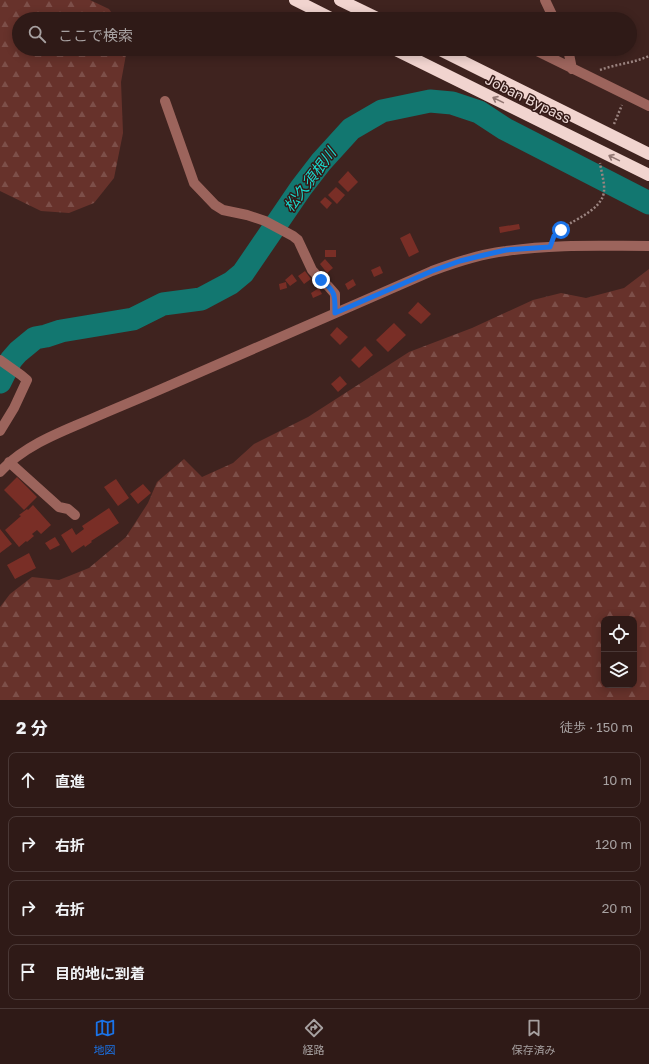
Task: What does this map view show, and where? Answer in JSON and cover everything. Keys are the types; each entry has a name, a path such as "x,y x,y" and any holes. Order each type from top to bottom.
{"highway":[{"path":"295,0 319,12"},
{"path":"340,0 364,12"},
{"name":"Joban Bypass","path":"408,56 649,175"},
{"name":"Joban Bypass","path":"452,56 649,154"}],"street":[{"path":"545,0 551,12"},
{"path":"547,56 649,106"},
{"path":"569,56 572,69"},
{"path":"165,101 194,183 223,210 247,215 265,221 298,240 312,270 335,294 335,313"},
{"path":"0,472 9,462 22,452 74,426 432,271 460,261 506,250 550,247 649,246"},
{"path":"0,360 27,380 14,408 0,431"},
{"path":"9,462 59,507 68,509 75,515"}],"path":[{"path":"588,76 606,67 643,59 649,56"},
{"path":"611,128 627,95"},
{"path":"550,247 554,236 584,216 602,199 604,191 600,162"}],"green space":[{"path":"0,0 90,0 109,9 111,12 12,12 12,56 126,56 121,82 123,133 114,178 94,203 69,213 41,211 0,191"},
{"path":"649,269 649,700 0,700 0,607 10,594 32,577 59,580 89,568 126,537 148,503 157,482 184,459 202,477 233,463 254,444 308,417 409,352 472,328 533,300 561,293 586,298 624,288"}],"building":[{"path":"348,171 358,182 348,192 338,182"},
{"path":"336,187 345,195 337,204 328,195"},
{"path":"325,197 332,203 327,209 320,202"},
{"path":"519,224 520,229 500,233 499,227"},
{"path":"410,233 419,252 409,257 400,238"},
{"path":"325,250 336,250 336,257 325,257"},
{"path":"325,259 333,268 327,273 320,264"},
{"path":"380,266 383,273 374,277 371,270"},
{"path":"305,271 311,279 304,284 298,276"},
{"path":"292,274 297,281 290,286 285,280"},
{"path":"353,279 356,285 348,290 345,284"},
{"path":"286,282 287,288 280,290 279,284"},
{"path":"319,288 322,294 313,298 311,293"},
{"path":"418,302 431,314 421,324 408,313"},
{"path":"394,323 406,335 388,352 376,340"},
{"path":"337,327 348,337 340,345 330,335"},
{"path":"365,346 373,355 359,368 351,360"},
{"path":"340,376 347,384 338,392 331,384"},
{"path":"17,477 37,497 24,510 4,490"},
{"path":"116,479 129,498 118,506 104,487"},
{"path":"143,484 151,493 138,504 130,494"},
{"path":"33,505 51,525 41,534 37,530 32,534 34,536 19,547 5,530 21,516 19,515"},
{"path":"109,508 119,523 91,541 92,542 85,547 84,545 72,553 61,535 72,528 76,535 84,529 82,526"},
{"path":"0,529 12,544 0,553"},
{"path":"55,537 60,545 50,550 45,543"},
{"path":"29,553 36,568 15,579 7,565"}],"waterway":[{"name":"松久須根川","path":"0,382 11,360 35,338 61,331 133,319 163,304 201,299 231,283 243,273 301,188 321,162 351,129 382,111 430,101 452,103 479,112 505,129 649,203"}],"route":[{"path":"321,280 335,294 335,313 432,271 460,261 506,250 550,247 554,236 561,230"}]}
